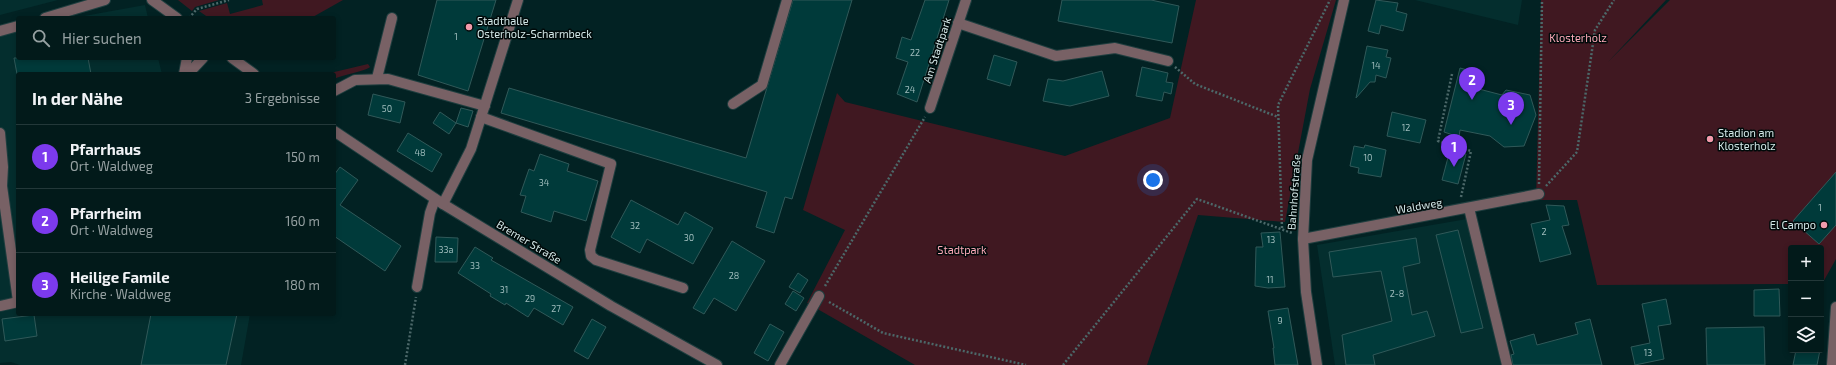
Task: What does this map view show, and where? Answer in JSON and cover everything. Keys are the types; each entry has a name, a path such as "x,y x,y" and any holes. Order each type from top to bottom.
{"street":[{"path":"52,16 105,0"},
{"path":"152,0 174,16"},
{"path":"417,287 430,214 471,150 518,0"},
{"path":"732,104 762,85 787,0"},
{"name":"Am Stadtpark","path":"930,108 966,0"},
{"name":"Bahnhofstraße","path":"1317,365 1306,292 1303,239 1307,160 1344,0"},
{"path":"377,78 392,18"},
{"path":"958,23 1056,56 1115,48 1168,61"},
{"path":"0,31 16,27"},
{"path":"184,72 187,60"},
{"path":"190,72 201,60"},
{"path":"235,60 251,72"},
{"path":"336,90 355,80 377,78 388,79 484,106"},
{"path":"481,117 611,164 590,250 591,256 596,260 683,288"},
{"path":"0,133 3,167 2,186 16,288"},
{"name":"Bremer Straße","path":"336,133 439,202 611,306 717,365"},
{"name":"Waldweg","path":"1303,239 1539,194"},
{"path":"1469,208 1507,365"},
{"path":"780,365 819,296"},
{"path":"0,306 16,302"},
{"path":"1832,365 1836,307"}],"path":[{"path":"192,16 197,9 229,0"},
{"path":"1282,228 1278,105 1330,0"},
{"path":"1539,194 1542,0"},
{"path":"1539,194 1577,152 1595,30 1614,0"},
{"path":"1168,61 1195,84 1278,117"},
{"path":"1452,74 1438,141 1471,151 1458,210"},
{"path":"930,108 819,296 883,333 1026,365"},
{"path":"1063,365 1197,199 1282,228 1303,239"},
{"path":"404,365 417,287"}],"shaded area":[{"path":"0,0 58,0 0,15"},
{"path":"1415,0 1522,0 1518,25"},
{"path":"145,5 148,16 84,16"},
{"path":"16,28 16,60 158,60 162,72 16,72 16,316 250,316 241,365 20,365 11,362 0,363 0,31"},
{"path":"1467,219 1501,365 1335,365 1317,245"}],"green space":[{"path":"178,0 219,0 195,7 192,11"},
{"path":"262,0 343,0 315,16 206,16 199,11 227,3 230,14 263,5"},
{"name":"Stadtpark","path":"1196,0 1336,0 1310,89 1285,222 1198,215 1147,365 915,365 807,303 845,230 803,210 837,93 845,102 1065,156 1170,118"},
{"name":"Stadion am Klosterholz","path":"1541,0 1666,0 1608,62 1670,0 1836,0 1836,259 1824,280 1824,245 1788,245 1788,284 1597,285 1577,200 1536,200"},
{"path":"368,64 370,67 359,72 336,78 336,72 334,72"}],"building":[{"name":"Stadthalle Osterholz-Scharmbeck","path":"437,0 496,0 468,91 418,75"},
{"path":"793,0 852,0 792,199 785,197 774,233 756,227 767,192 501,113 509,88 746,158"},
{"path":"925,0 949,0 917,102 897,94 908,62 896,58 902,37 911,40"},
{"path":"1062,0 1151,0 1179,6 1172,43 1058,21"},
{"path":"1376,0 1398,3 1396,11 1407,14 1403,31 1381,25 1379,34 1368,31"},
{"path":"1367,46 1388,50 1386,57 1391,58 1386,78 1376,75 1375,82 1370,82 1356,98"},
{"path":"994,55 1017,62 1010,86 987,79"},
{"path":"14,58 16,58 16,60 88,60 91,72 17,72"},
{"path":"1142,67 1168,73 1166,82 1173,83 1171,94 1164,92 1162,101 1136,96"},
{"path":"1460,68 1475,72 1471,87 1502,95 1506,90 1530,95 1536,115 1524,146 1504,147 1490,136 1460,130 1459,137 1444,132"},
{"path":"1102,71 1109,96 1070,106 1043,101 1048,79 1063,81"},
{"path":"373,94 405,102 400,123 368,115"},
{"path":"461,108 473,111 468,127 456,123"},
{"path":"440,112 456,123 449,134 433,123"},
{"path":"1392,112 1426,120 1420,143 1387,136"},
{"path":"408,133 442,154 432,172 397,151"},
{"path":"1365,145 1386,150 1381,177 1358,173 1359,168 1350,166 1354,146 1364,148"},
{"path":"1450,150 1466,154 1458,184 1442,180"},
{"path":"540,154 569,164 567,171 598,181 586,221 554,211 551,222 521,212 526,196 520,195 529,169 534,171"},
{"path":"340,167 358,180 340,205 401,246 385,271 336,237 336,172"},
{"path":"1836,172 1836,225 1819,244 1793,221"},
{"path":"631,200 678,225 685,212 713,228 693,264 647,239 640,253 611,237"},
{"path":"1546,205 1564,206 1569,225 1562,226 1571,254 1540,262 1531,224 1550,220"},
{"path":"1458,230 1483,328 1461,333 1436,235"},
{"path":"1280,232 1285,287 1268,288 1255,286 1256,247 1263,247 1261,233"},
{"path":"436,237 458,238 457,262 435,262"},
{"path":"1416,238 1420,263 1403,267 1412,315 1427,311 1435,336 1373,355 1375,365 1346,365 1342,335 1392,321 1381,271 1333,277 1329,252"},
{"path":"732,241 765,261 736,311 714,298 704,314 693,308"},
{"path":"475,247 493,258 491,260 573,307 563,325 534,308 528,317 506,303 505,305 490,296 491,294 458,273"},
{"path":"798,273 808,280 800,293 789,287"},
{"path":"1779,289 1780,316 1754,316 1754,290"},
{"path":"793,291 804,298 796,311 785,304"},
{"path":"1666,299 1671,324 1658,326 1664,359 1635,365 1631,347 1650,343 1642,304"},
{"path":"1288,308 1298,365 1275,365 1268,311"},
{"path":"34,316 37,336 5,341 2,319"},
{"path":"151,316 237,316 226,365 141,365"},
{"path":"592,319 606,327 588,359 574,351"},
{"path":"1590,319 1602,365 1513,365 1511,355 1514,354 1510,341 1534,334 1537,345 1578,334 1575,323"},
{"path":"770,324 784,332 768,361 754,353"},
{"path":"1764,327 1765,365 1707,365 1706,328"},
{"path":"1795,353 1819,353 1817,365 1793,365"}],"place":[{"name":"Stadthalle Osterholz-Scharmbeck","path":"469,27"},
{"name":"Pfarrheim","path":"1472,100"},
{"name":"Heilige Famile","path":"1511,125"},
{"name":"Stadion am Klosterholz","path":"1710,139"},
{"name":"Pfarrhaus","path":"1454,167"},
{"name":"El Campo","path":"1824,225"}],"park label":[{"name":"Klosterholz","path":"1578,38"}]}
